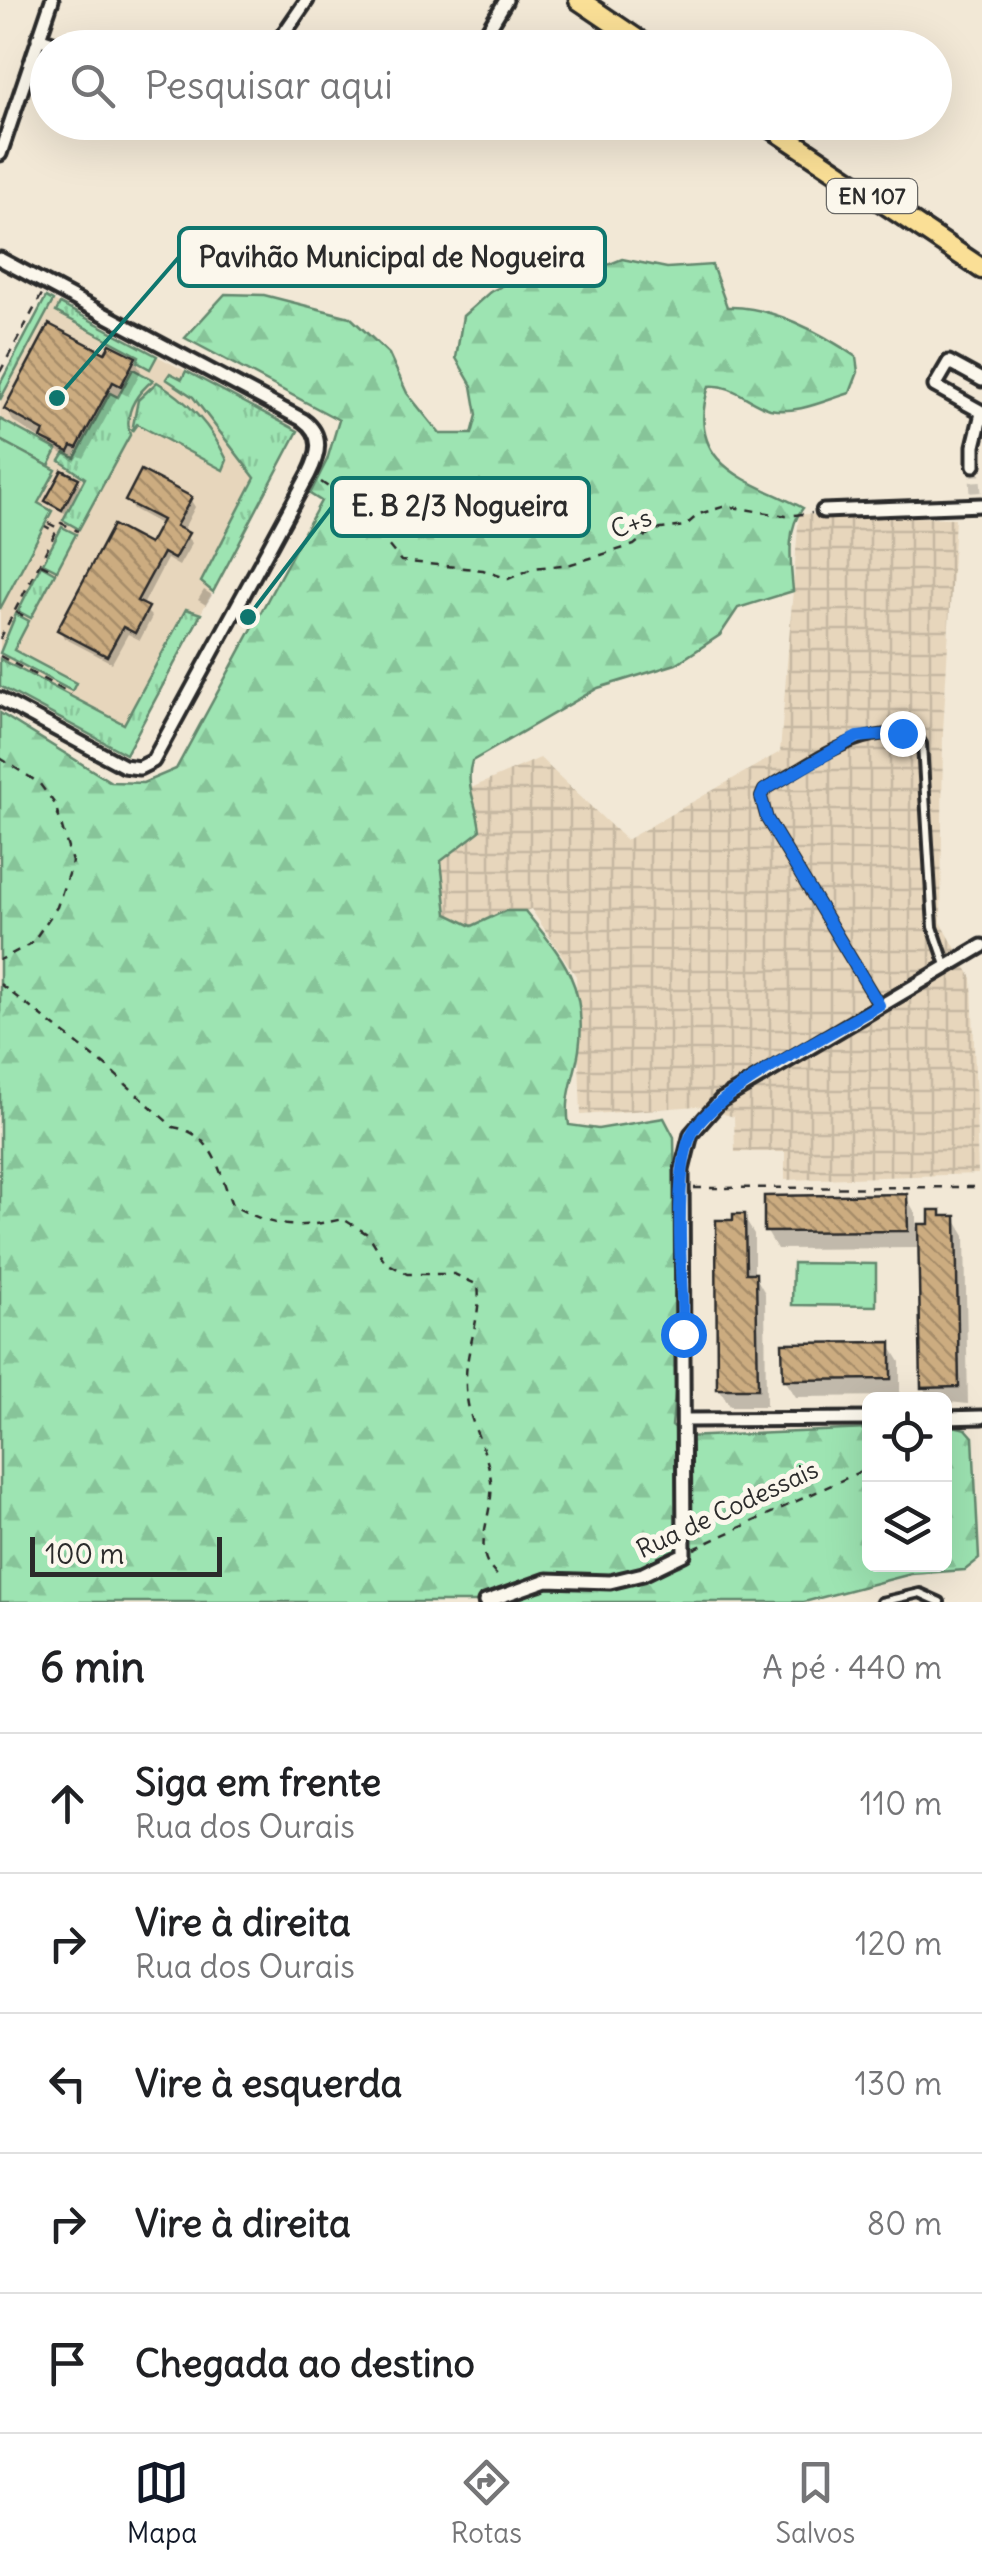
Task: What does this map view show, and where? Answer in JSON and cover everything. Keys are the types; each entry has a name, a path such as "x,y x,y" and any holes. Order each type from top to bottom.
{"main road":[{"path":"579,0 623,30"},
{"name":"EN 107","path":"789,140 982,270"}],"street":[{"path":"41,30 52,0"},
{"path":"285,30 307,0"},
{"path":"488,30 506,0"},
{"path":"0,154 30,62"},
{"path":"0,259 309,424 319,447 309,474 161,752 149,764 124,766 0,700"},
{"path":"974,465 982,413 935,386 949,362 982,380"},
{"path":"823,511 978,501"},
{"path":"684,1554 682,1188 685,1153 703,1116 720,1100 982,946"},
{"path":"685,1420 862,1418"},
{"path":"952,1418 982,1418"},
{"name":"Rua de Codessais","path":"485,1602 547,1580 627,1578 684,1554"}],"lane":[{"path":"879,1005 767,819 761,797 764,790 866,734 902,733 917,736 922,744 933,927 946,966"},
{"path":"881,1602 920,1593 940,1602"}],"path":[{"path":"0,372 47,284"},
{"name":"C+s","path":"309,474 374,518 383,539 401,561 483,570 508,580 534,568 571,564 634,545 653,530 685,526 699,514 726,506 786,516 823,511"},
{"path":"0,639 56,532 46,525 58,528 61,523 78,531"},
{"path":"40,563 56,571"},
{"path":"15,611 30,619"},
{"path":"0,656 71,694"},
{"path":"0,758 40,782 55,804 72,862 57,907 32,943 0,960"},
{"path":"0,984 106,1066 173,1127 187,1129 209,1144 232,1205 266,1223 301,1228 343,1219 369,1236 386,1262 406,1274 454,1274 478,1285 480,1306 470,1332 466,1377 468,1420 491,1479 481,1546 489,1571 516,1590"},
{"path":"682,1188 982,1186"},
{"name":"Rua de Codessais","path":"684,1554 862,1471"}],"shaded area":[{"path":"46,297 298,431 126,754 0,686 0,384"},
{"path":"799,514 955,518 943,732 941,922 972,978 978,1174 785,1180 785,1152 735,1152 734,1117 697,1106 581,1115 576,976 531,909 446,942 393,822 540,758 626,840 780,752"}],"green space":[{"path":"622,259 667,268 712,265 727,307 761,311 812,330 856,357 858,372 850,393 790,410 770,409 726,388 709,386 703,413 705,435 713,453 743,478 803,508 791,537 793,591 738,608 720,635 676,664 598,688 472,761 470,787 480,831 441,861 447,914 472,926 505,911 525,911 570,974 580,1008 581,1028 569,1096 569,1125 598,1129 664,1118 674,1137 678,1364 672,1426 684,1437 862,1429 862,1572 938,1572 911,1574 804,1602 0,1602 0,713 111,782 143,783 176,769 321,501 310,494 327,460 339,420 185,338 225,294 264,295 350,317 389,354 407,393 440,434 472,434 477,415 472,386 456,358 463,316 490,292 528,273 578,277"},
{"path":"46,297 53,301 0,400 0,384"},
{"path":"60,304 157,356 150,369 137,362 139,356 56,312"},
{"path":"133,369 153,380 133,404 130,435 79,529 63,520 85,478 60,461 65,453 75,458 110,393 118,397"},
{"path":"186,371 298,431 213,592 201,582 255,478 193,397 166,379 170,373 182,379"},
{"path":"157,382 179,397 206,425 227,460 223,470 137,424 132,431 138,400"},
{"path":"0,419 57,450 49,466 0,440"},
{"path":"0,440 56,470 38,503 52,511 0,609"},
{"path":"62,527 76,534 57,570 43,563"},
{"path":"41,565 55,573 31,618 18,611"},
{"path":"186,609 201,614 126,754 0,686 0,659 124,724"},
{"path":"16,614 29,621 14,650 76,683 72,691 0,653"},
{"path":"793,1263 876,1264 876,1306 792,1305"},
{"path":"952,1426 966,1429 973,1437 979,1559 965,1570 952,1571"}],"building":[{"path":"49,324 105,353 110,344 136,357 121,386 113,382 77,448 72,446 69,452 41,438 44,431 4,409"},
{"path":"62,470 79,478 62,510 45,501"},
{"path":"141,470 192,497 176,526 189,533 174,559 163,553 137,601 149,607 135,633 123,627 107,656 57,630 113,525 149,544 162,520 125,501"},
{"path":"907,1194 908,1231 764,1232 764,1196"},
{"path":"929,1210 941,1210 941,1216 956,1216 959,1387 921,1388 918,1224 929,1224"},
{"path":"733,1214 745,1214 746,1273 756,1273 758,1389 717,1389 716,1220 733,1220"},
{"path":"891,1342 891,1379 783,1380 782,1343"}],"tunnel":[{"path":"974,465 976,493"}],"place":[{"name":"Pavihão Municipal de Nogueira","path":"57,398"},
{"name":"E. B 2/3 Nogueira","path":"248,617"}],"route":[{"path":"683,1334 682,1170 691,1134 720,1100 879,1005 767,819 761,797 764,790 857,737 876,732 902,733"}]}
